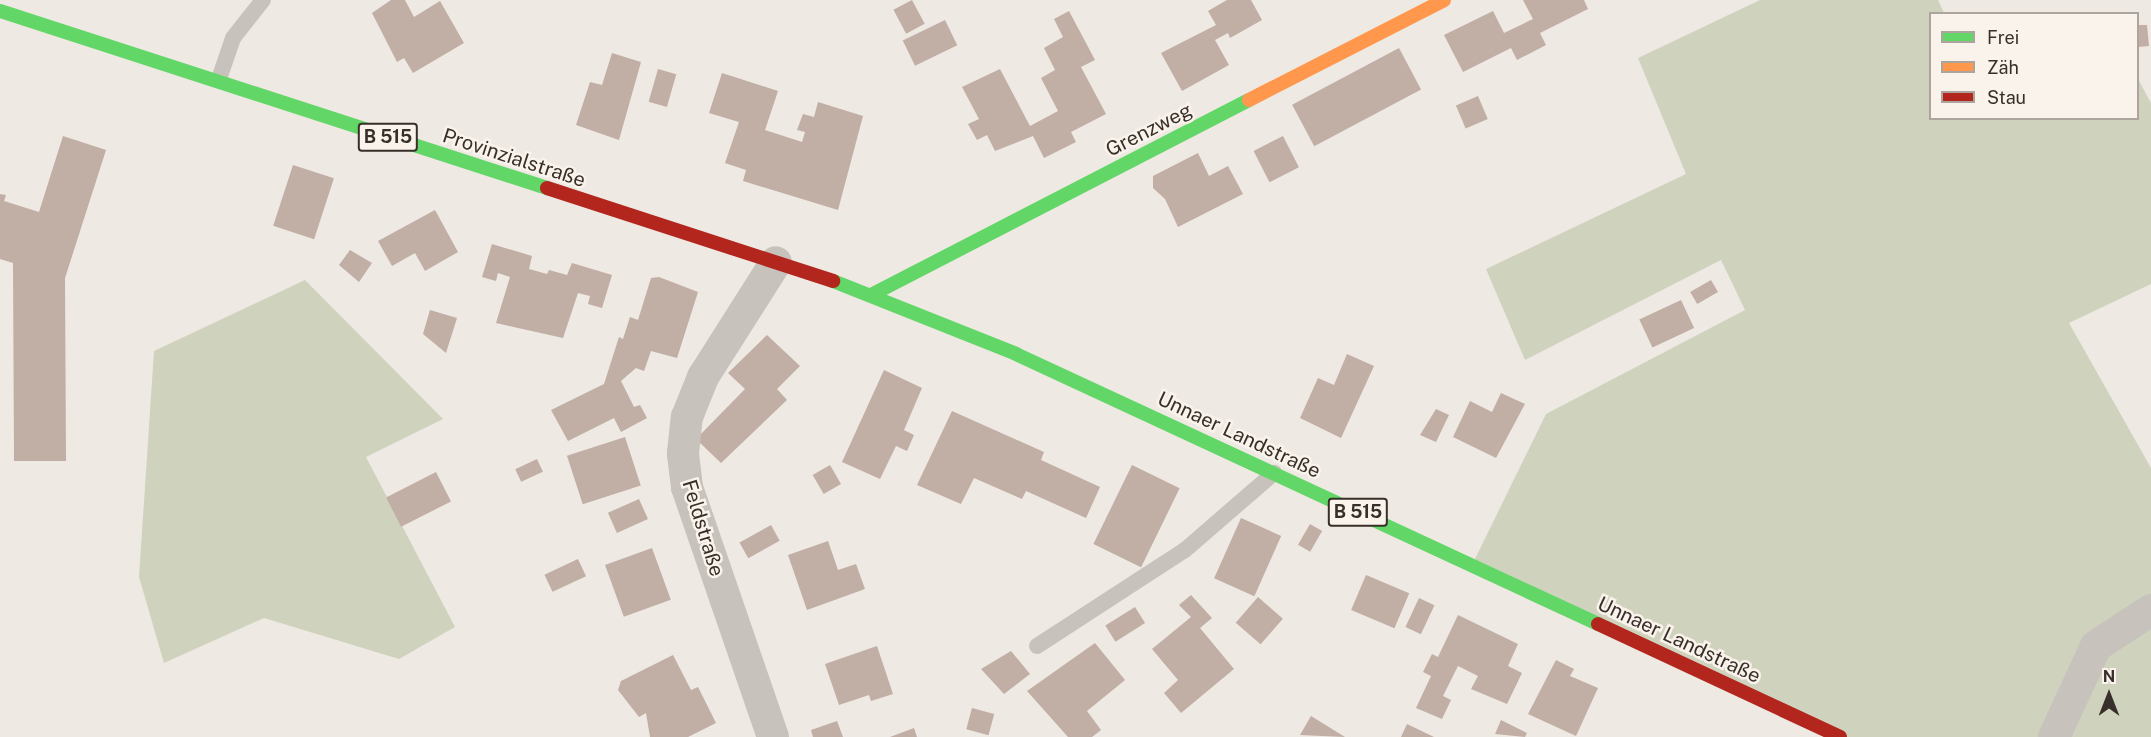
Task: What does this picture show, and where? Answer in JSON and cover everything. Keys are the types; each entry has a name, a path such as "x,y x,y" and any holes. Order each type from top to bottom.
{"main road":[{"name":"Grenzweg","path":"873,294 1444,0"},
{"name":"Provinzialstraße","path":"0,11 219,79 484,170 776,262"},
{"name":"Unnaer Landstraße","path":"776,262 873,294 1016,354 1840,737"}],"street":[{"name":"Feldstraße","path":"773,737 687,487 683,453 687,417 703,377 776,262"},
{"path":"2054,737 2096,646 2151,610"}],"lane":[{"path":"219,79 233,38 263,0"},
{"path":"1037,646 1185,550 1274,473"}],"green space":[{"path":"1760,0 1938,0 1944,12 1929,12 1929,120 2139,120 2139,81 2151,103 2151,284 2069,323 2151,468 2151,737 1840,737 1472,565 1546,414 1745,310 1721,260 1525,360 1486,269 1686,174 1638,58"},
{"path":"305,280 443,419 366,457 455,627 399,659 264,618 164,663 139,577 154,351"}],"building":[{"path":"391,0 405,0 414,17 440,1 464,43 413,73 404,58 397,62 372,13"},
{"path":"912,0 925,24 906,34 893,10"},
{"path":"1227,0 1251,0 1262,20 1230,38 1228,33 1215,40 1229,65 1182,91 1161,53 1216,25 1208,11"},
{"path":"1523,0 1584,0 1588,9 1540,33 1546,45 1517,60 1511,48 1463,72 1444,35 1493,11 1504,33 1533,19"},
{"path":"1069,11 1095,60 1081,67 1106,114 1071,132 1076,142 1044,158 1033,136 995,151 987,135 977,140 968,124 979,119 962,87 1000,69 1030,126 1058,111 1041,78 1055,70 1044,48 1063,37 1054,19"},
{"path":"945,20 957,45 915,66 903,41"},
{"path":"2139,25 2147,25 2149,46 2139,47"},
{"path":"1399,48 1421,89 1314,146 1292,105"},
{"path":"612,53 641,62 619,140 576,125 590,82 602,85"},
{"path":"658,69 676,74 667,107 649,102"},
{"path":"722,73 778,91 765,130 802,142 805,132 797,130 803,114 814,117 818,102 863,116 838,210 743,181 746,170 725,163 739,122 709,113"},
{"path":"1478,96 1488,119 1466,128 1456,105"},
{"path":"63,136 106,150 65,278 66,461 14,461 13,263 0,259 0,194 6,195 4,201 39,212"},
{"path":"1283,136 1299,167 1269,182 1254,151"},
{"path":"1198,153 1209,176 1228,166 1243,194 1178,227 1165,199 1153,188 1153,176"},
{"path":"293,165 334,178 314,239 273,226"},
{"path":"435,210 458,252 425,271 415,253 392,266 378,241"},
{"path":"492,244 532,256 529,269 547,274 549,270 567,275 572,263 612,275 602,308 588,304 590,296 578,293 563,338 496,323 510,277 498,273 496,281 482,277"},
{"path":"350,250 372,263 359,282 339,265"},
{"path":"659,277 698,292 677,358 651,351 644,371 636,368 621,381 634,407 640,405 647,418 621,432 614,418 568,441 551,410 604,384 619,337 623,339 630,317 638,320 651,278"},
{"path":"1711,280 1718,292 1697,304 1690,292"},
{"path":"1681,300 1694,328 1652,348 1639,319"},
{"path":"430,310 457,318 446,353 423,334"},
{"path":"767,335 800,366 777,389 787,400 721,463 696,439 745,389 728,373"},
{"path":"1347,354 1374,366 1341,438 1300,418 1318,378 1334,385"},
{"path":"884,370 922,388 904,430 914,435 907,451 896,446 880,479 842,462"},
{"path":"1501,393 1525,404 1496,458 1453,437 1470,401 1492,412"},
{"path":"1436,409 1449,415 1436,442 1420,435"},
{"path":"952,411 1044,452 1041,460 1100,487 1086,518 1026,491 1022,499 974,478 961,504 917,485"},
{"path":"625,437 641,486 583,504 567,456"},
{"path":"537,459 543,472 521,482 515,469"},
{"path":"830,465 841,484 824,494 813,475"},
{"path":"1132,465 1180,488 1141,567 1093,544"},
{"path":"436,472 451,501 401,527 386,497"},
{"path":"639,499 648,519 617,533 608,513"},
{"path":"1241,518 1281,536 1254,596 1214,578"},
{"path":"1310,524 1322,531 1310,552 1298,545"},
{"path":"771,525 780,541 748,558 740,542"},
{"path":"828,541 838,570 856,564 865,589 807,610 788,555"},
{"path":"652,548 671,600 624,617 605,565"},
{"path":"578,559 586,576 552,592 544,575"},
{"path":"1366,575 1409,593 1394,628 1351,610"},
{"path":"1191,595 1212,618 1200,628 1234,669 1181,713 1164,693 1178,680 1152,649 1191,617 1179,605"},
{"path":"1258,597 1283,619 1261,644 1236,623"},
{"path":"1419,598 1434,605 1421,634 1405,627"},
{"path":"1135,607 1145,623 1115,642 1105,626"},
{"path":"1458,615 1518,644 1508,666 1522,673 1507,704 1471,689 1478,676 1458,666 1443,696 1451,700 1442,719 1416,708 1431,676 1423,672 1432,654 1438,657"},
{"path":"1095,643 1125,680 1087,711 1101,730 1092,737 1068,737 1027,691"},
{"path":"877,646 893,694 871,701 869,695 839,705 825,664"},
{"path":"1011,651 1030,674 1004,694 981,669"},
{"path":"673,655 691,690 698,687 716,723 688,737 650,737 646,713 639,717 618,690 621,681"},
{"path":"1556,660 1574,669 1570,676 1598,688 1576,736 1528,714"},
{"path":"972,708 994,714 989,735 966,729"},
{"path":"1311,716 1345,737 1300,735"},
{"path":"1501,720 1527,733 1525,737 1495,734"},
{"path":"837,721 843,737 813,737 811,730"},
{"path":"1407,724 1434,737 1401,737"},
{"path":"914,728 917,737 890,737"}],"traffic: fast":[{"path":"0,11 547,188"},
{"path":"873,294 1249,100"},
{"path":"833,281 1016,354 1598,624"}],"traffic: slow":[{"path":"1249,100 1444,0"}],"traffic: jam":[{"path":"547,188 833,281"},
{"path":"1598,624 1840,737"}]}
